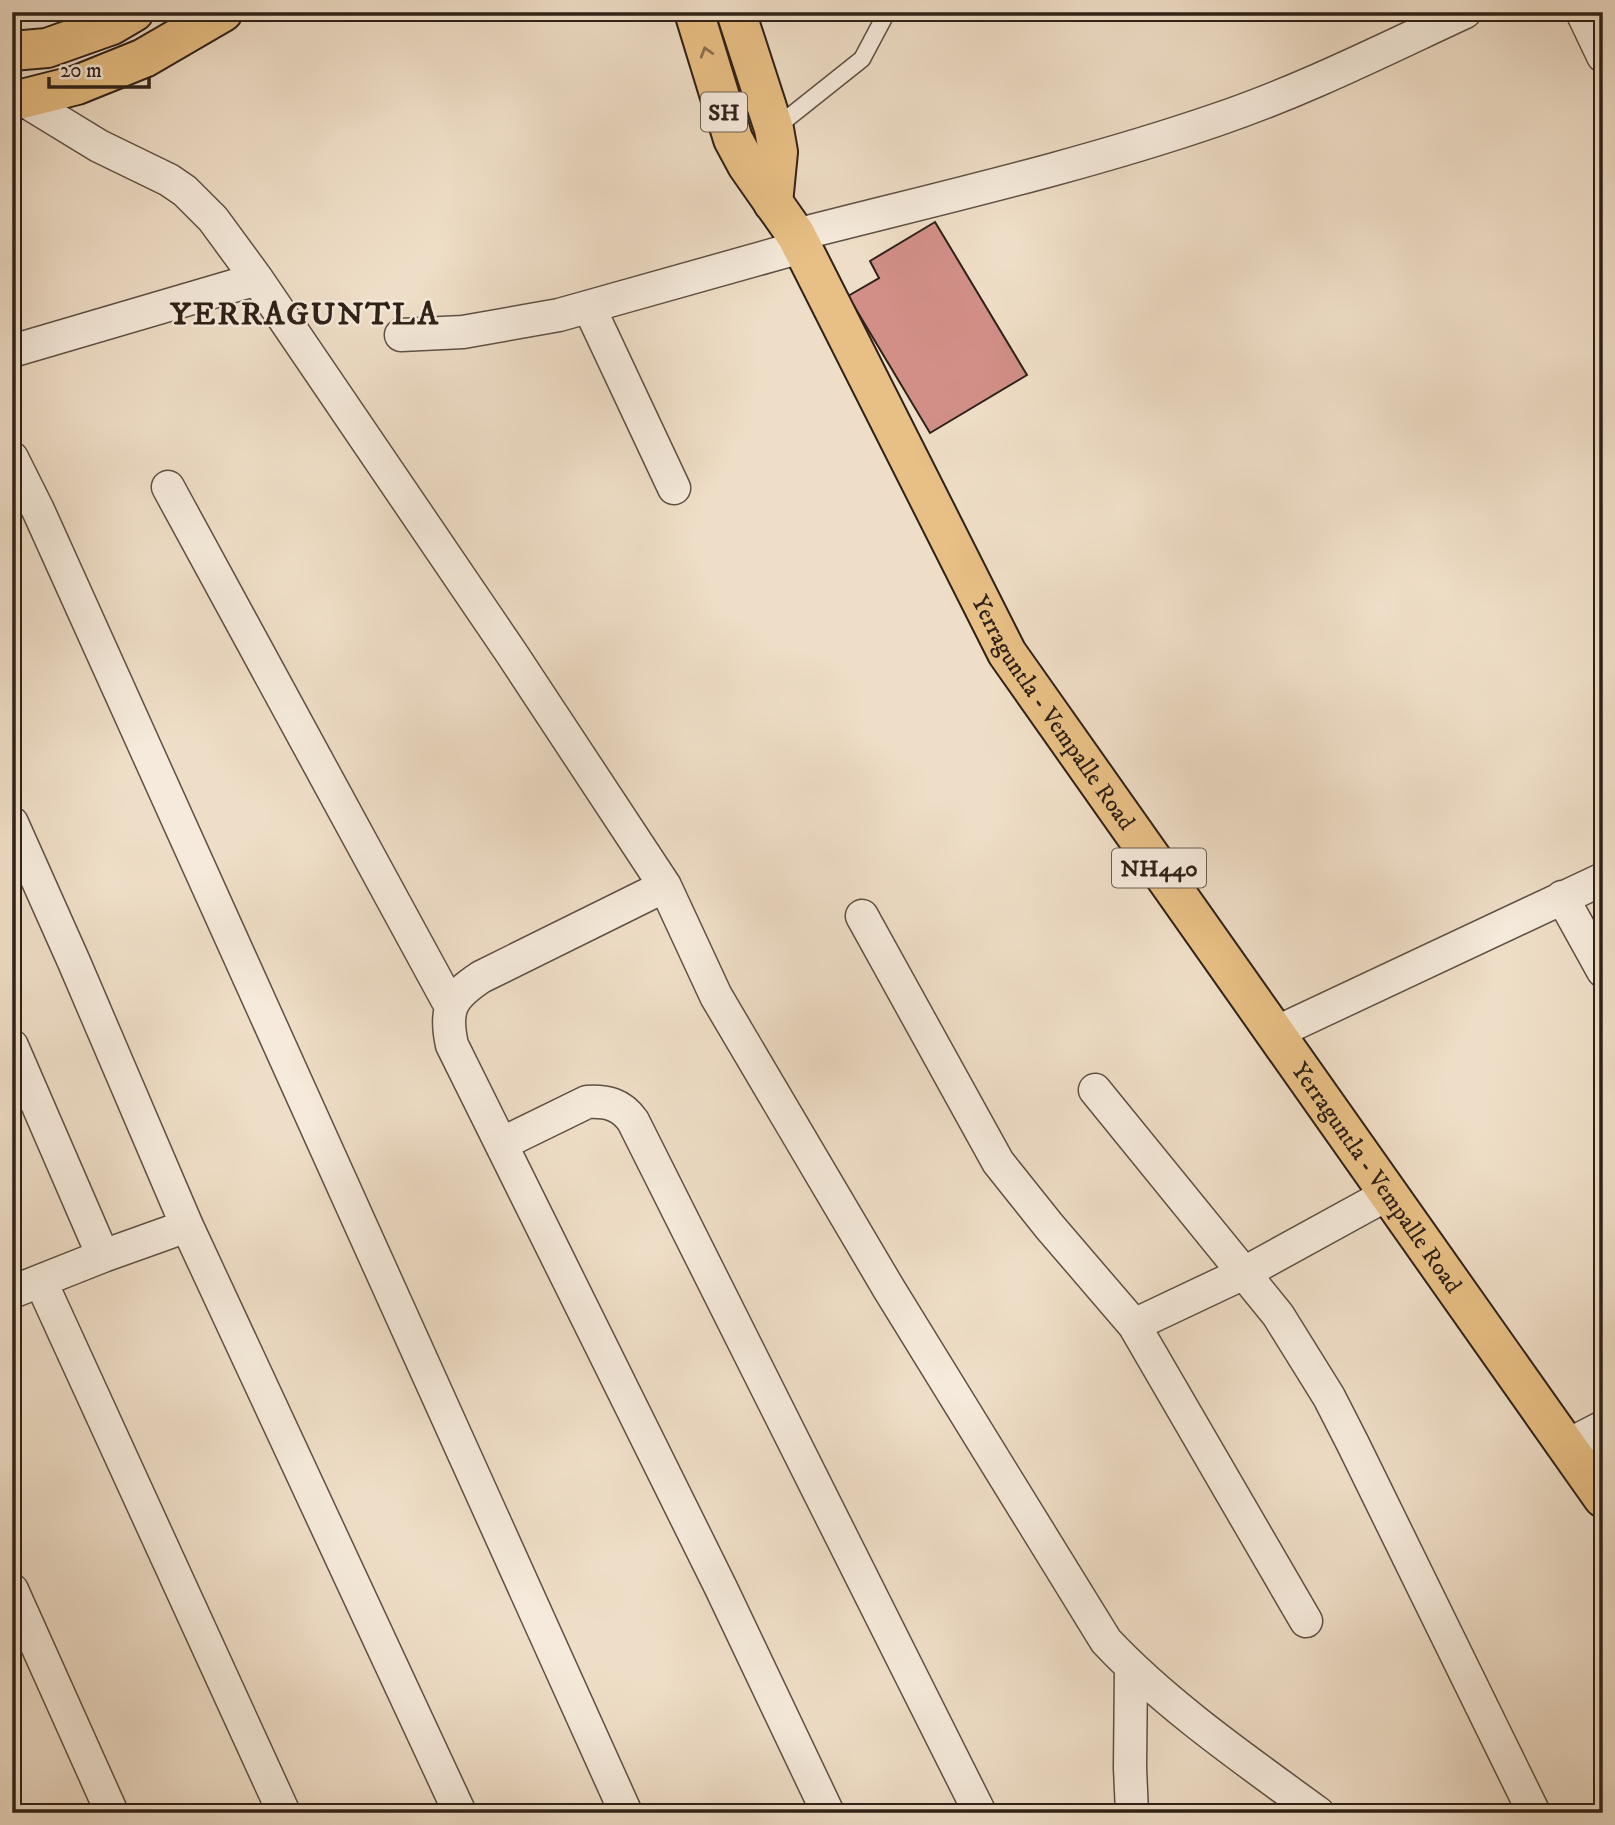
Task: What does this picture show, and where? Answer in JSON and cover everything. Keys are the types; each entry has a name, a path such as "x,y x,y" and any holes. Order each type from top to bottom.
{"highway":[{"path":"12,51 47,48 112,25 134,12"},
{"path":"17,99 77,85 144,58 223,12"},
{"name":"Yerraguntla - Vempalle Road","path":"694,12 733,139 798,241 1007,653 1603,1498"},
{"name":"SH","path":"736,12 774,129 778,152 773,203"}],"street":[{"path":"401,335 475,330 524,323 589,307 798,241 1130,149 1301,88 1465,12"},
{"path":"1582,12 1603,56"},
{"path":"17,99 67,125 80,135 169,180 185,191 213,219 257,279 512,654 665,886 716,996 889,1289 1106,1641 1131,1668 1165,1697 1318,1813"},
{"path":"12,351 257,279"},
{"path":"589,307 674,488"},
{"path":"12,458 38,510 626,1813"},
{"path":"169,487 450,1005"},
{"path":"12,823 187,1226 460,1813"},
{"path":"1275,1033 1603,879"},
{"path":"665,886 481,977 465,988 450,1005 447,1023 452,1045 721,1588 828,1813"},
{"path":"1562,897 1603,971"},
{"path":"862,916 999,1162 1032,1206 1134,1325 1306,1621"},
{"path":"12,1046 103,1256"},
{"path":"1095,1090 1278,1315 1329,1397 1534,1813"},
{"path":"501,1144 587,1102 602,1101 617,1105 627,1112 980,1813"},
{"path":"1134,1325 1244,1273 1388,1194"},
{"path":"187,1226 27,1287 284,1813"},
{"path":"1566,1447 1603,1427"},
{"path":"12,1590 112,1813"},
{"path":"1131,1668 1132,1813"},
{"path":"1263,1773 1277,1813"}],"lane":[{"path":"774,129 862,59 887,12"}],"building":[{"path":"935,222 1027,375 930,433 848,296 879,278 870,261"}],"district":[{"name":"YERRAGUNTLA","path":"305,313"}]}
